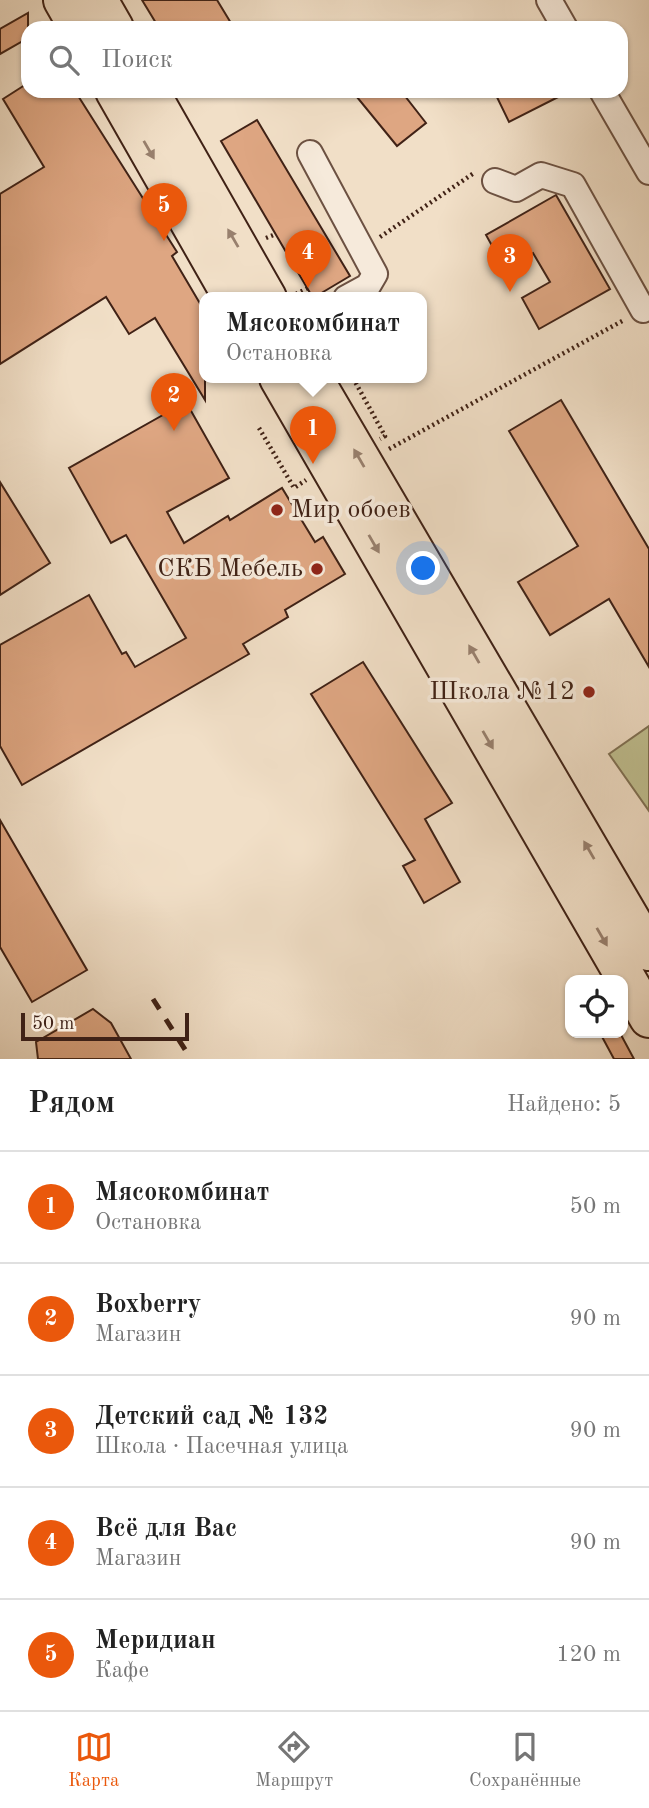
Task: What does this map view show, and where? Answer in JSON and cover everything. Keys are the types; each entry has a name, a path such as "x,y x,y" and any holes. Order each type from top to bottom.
{"main road":[{"path":"63,0 75,21"},
{"path":"97,0 110,21"},
{"path":"119,98 230,292"},
{"path":"153,98 264,292"},
{"path":"282,383 649,1018"},
{"path":"316,383 649,951"}],"street":[{"path":"549,0 561,21"},
{"path":"606,98 649,172"},
{"path":"310,153 375,274 368,286 357,292"},
{"path":"489,174 516,189 541,175 573,185 643,310"}],"path":[{"path":"362,250 489,174"},
{"path":"377,455 643,310"},
{"path":"356,383 381,429"},
{"path":"259,428 294,488 316,475"}],"green space":[{"path":"649,726 649,811 609,754"}],"building":[{"path":"142,0 217,0 230,21 155,21"},
{"path":"28,13 28,21 21,21 21,42 0,54 0,29"},
{"path":"21,87 21,98 79,98 177,252 172,256 199,302 199,383 205,383 205,400 155,318 129,334 106,297 0,364 0,194 44,167 3,99"},
{"path":"358,98 406,98 426,123 397,146"},
{"path":"497,98 556,98 509,122"},
{"path":"257,120 350,276 323,292 309,292 221,141"},
{"path":"556,195 610,289 539,329 522,298 550,282 533,253 505,269 486,235"},
{"path":"561,400 649,549 649,667 609,599 550,635 518,582 578,546 509,431"},
{"path":"186,402 229,478 167,512 184,543 228,516 230,520 282,488 315,542 323,537 345,574 285,610 288,617 243,644 249,654 22,785 0,746 0,645 89,595 122,654 126,652 135,667 186,638 126,535 111,543 69,468"},
{"path":"0,482 50,563 0,595"},
{"path":"363,662 452,803 425,819 460,882 424,903 403,866 415,860 311,694"},
{"path":"0,820 87,970 32,1002 0,947"},
{"path":"93,1009 111,1023 131,1059 38,1059 36,1042"},
{"path":"603,1038 623,1038 634,1059 614,1059"}],"railway":[{"path":"153,999 191,1059"}],"place":[{"name":"Меридиан","path":"164,241"},
{"name":"Всё для Вас","path":"308,288"},
{"name":"Детский сад № 132","path":"510,292"},
{"name":"Boxberry","path":"174,431"},
{"name":"Мясокомбинат","path":"313,464"},
{"name":"Мир обоев","path":"277,510"},
{"name":"СКБ Мебель","path":"317,569"},
{"name":"Школа №12","path":"589,692"}]}
